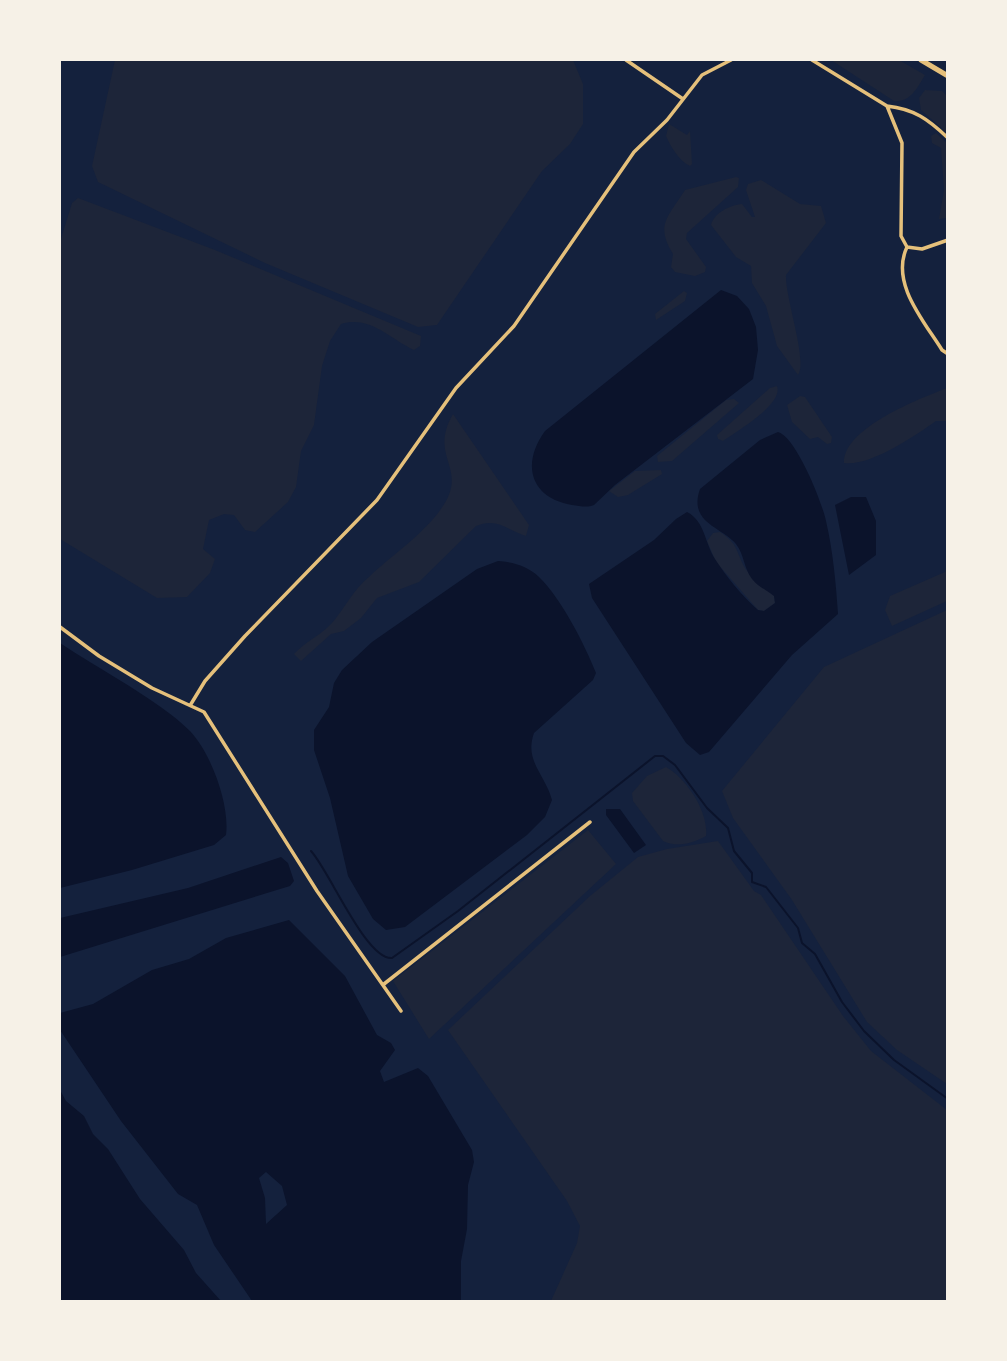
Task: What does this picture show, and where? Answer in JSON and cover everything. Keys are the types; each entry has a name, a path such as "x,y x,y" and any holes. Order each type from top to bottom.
{"main road":[{"path":"921,60 947,76"}],"street":[{"path":"626,60 683,99"},
{"path":"191,704 205,681 245,636 377,500 456,388 514,326 634,152 667,120 702,75 731,60"},
{"path":"811,60 887,106 908,108 926,118 947,138"},
{"path":"887,106 902,143 901,236 907,247"},
{"path":"907,247 922,249 947,240"},
{"path":"907,247 901,262 904,284 947,355"},
{"path":"60,627 99,656 152,688 204,712 317,891 401,1011"},
{"path":"384,984 590,822"}],"shaded area":[{"path":"115,60 573,60 583,84 583,124 570,144 542,171 437,325 418,327 265,263 98,182 92,166"},
{"path":"831,60 899,60 925,75 909,97 894,101"},
{"path":"925,90 942,91 947,96 947,133 921,110 919,98"},
{"path":"669,124 687,135 690,131 690,166 679,157 666,136"},
{"path":"936,133 948,144 947,218 939,219 944,190 941,148 932,143 931,136"},
{"path":"739,178 738,187 687,233 686,239 706,267 705,272 695,276 675,272 671,267 673,254 664,228 673,207 685,190"},
{"path":"761,180 800,204 821,206 826,223 786,275 800,357 798,375 777,346 766,306 752,283 751,266 736,257 711,225 719,213 742,204 752,217 755,217 746,190 748,184"},
{"path":"78,198 215,250 421,336 420,346 414,350 371,325 351,322 341,324 330,341 322,366 314,425 301,451 296,487 288,502 255,532 245,530 234,515 224,514 209,520 203,549 215,559 210,573 187,597 157,598 60,539 60,242 72,203"},
{"path":"721,290 737,296 749,309 756,327 758,350 753,379 615,485 594,505 572,505 547,495 534,478 532,467 533,456 545,431"},
{"path":"684,291 687,293 685,301 656,320 655,314"},
{"path":"777,386 777,393 767,409 723,441 718,439 717,435 770,388"},
{"path":"947,388 947,421 936,421 879,455 854,463 844,463 847,450 869,427 902,407"},
{"path":"800,396 805,397 832,437 831,443 827,444 818,437 810,439 792,422 787,405"},
{"path":"734,399 739,403 672,461 658,462 657,456 726,400"},
{"path":"453,414 529,525 526,536 502,525 490,523 476,526 419,582 377,598 361,618 344,631 331,634 301,661 294,654 332,623 363,582 421,532 446,501 452,479 444,440"},
{"path":"778,432 793,445 800,457 824,512 838,614 792,655 709,752 700,755 686,743 592,598 589,584 654,540 687,512 698,521 715,559 746,599 758,610 764,611 775,603 774,596 749,575 736,544 702,517 698,500 700,489 760,440"},
{"path":"661,470 662,474 628,495 618,497 609,491 635,471"},
{"path":"851,497 866,497 876,521 876,555 849,575 835,505"},
{"path":"720,532 734,544 748,572 774,596 775,603 764,611 758,610 716,562 707,541 713,533"},
{"path":"498,561 525,567 547,586 572,622 596,673 593,680 534,733 533,760 552,800 545,817 527,835 405,927 386,930 373,919 348,876 330,798 314,750 314,730 329,707 334,683 342,670 372,642 477,569"},
{"path":"947,565 947,601 892,626 885,610 890,596 945,572"},
{"path":"947,610 947,1084 897,1050 867,1022 792,900 733,818 722,791 824,667"},
{"path":"60,643 162,708 198,741 212,766 225,809 226,835 214,845 60,888"},
{"path":"666,767 688,787 700,807 706,836 696,841 674,844 663,841 633,801 632,793 647,776"},
{"path":"606,809 620,809 646,845 634,853 606,815"},
{"path":"588,830 616,864 429,1039 393,981"},
{"path":"718,841 754,891 761,895 843,1016 871,1051 947,1110 947,1301 551,1301 577,1243 580,1226 567,1201 448,1030 590,896 638,857 667,849"},
{"path":"281,857 288,863 294,881 290,886 60,957 60,918 188,888"},
{"path":"289,920 345,976 377,1035 391,1043 395,1050 380,1071 384,1082 418,1068 428,1076 472,1150 474,1162 468,1185 467,1229 461,1261 461,1301 252,1301 214,1245 197,1205 178,1194 121,1121 60,1030 60,1013 93,1004 152,970 189,959 226,938","holes":["266,1172 282,1186 287,1205 266,1224 265,1198 259,1178"]},
{"path":"60,1090 66,1101 84,1116 93,1134 108,1149 140,1199 184,1250 196,1273 221,1301 60,1301"}],"waterway":[{"path":"311,851 371,945 382,955 392,958 458,911 655,756 663,756 675,765 707,808 728,828 734,851 752,873 752,882 766,887 798,928 802,943 815,954 842,1002 864,1031 894,1060 948,1099"}]}
